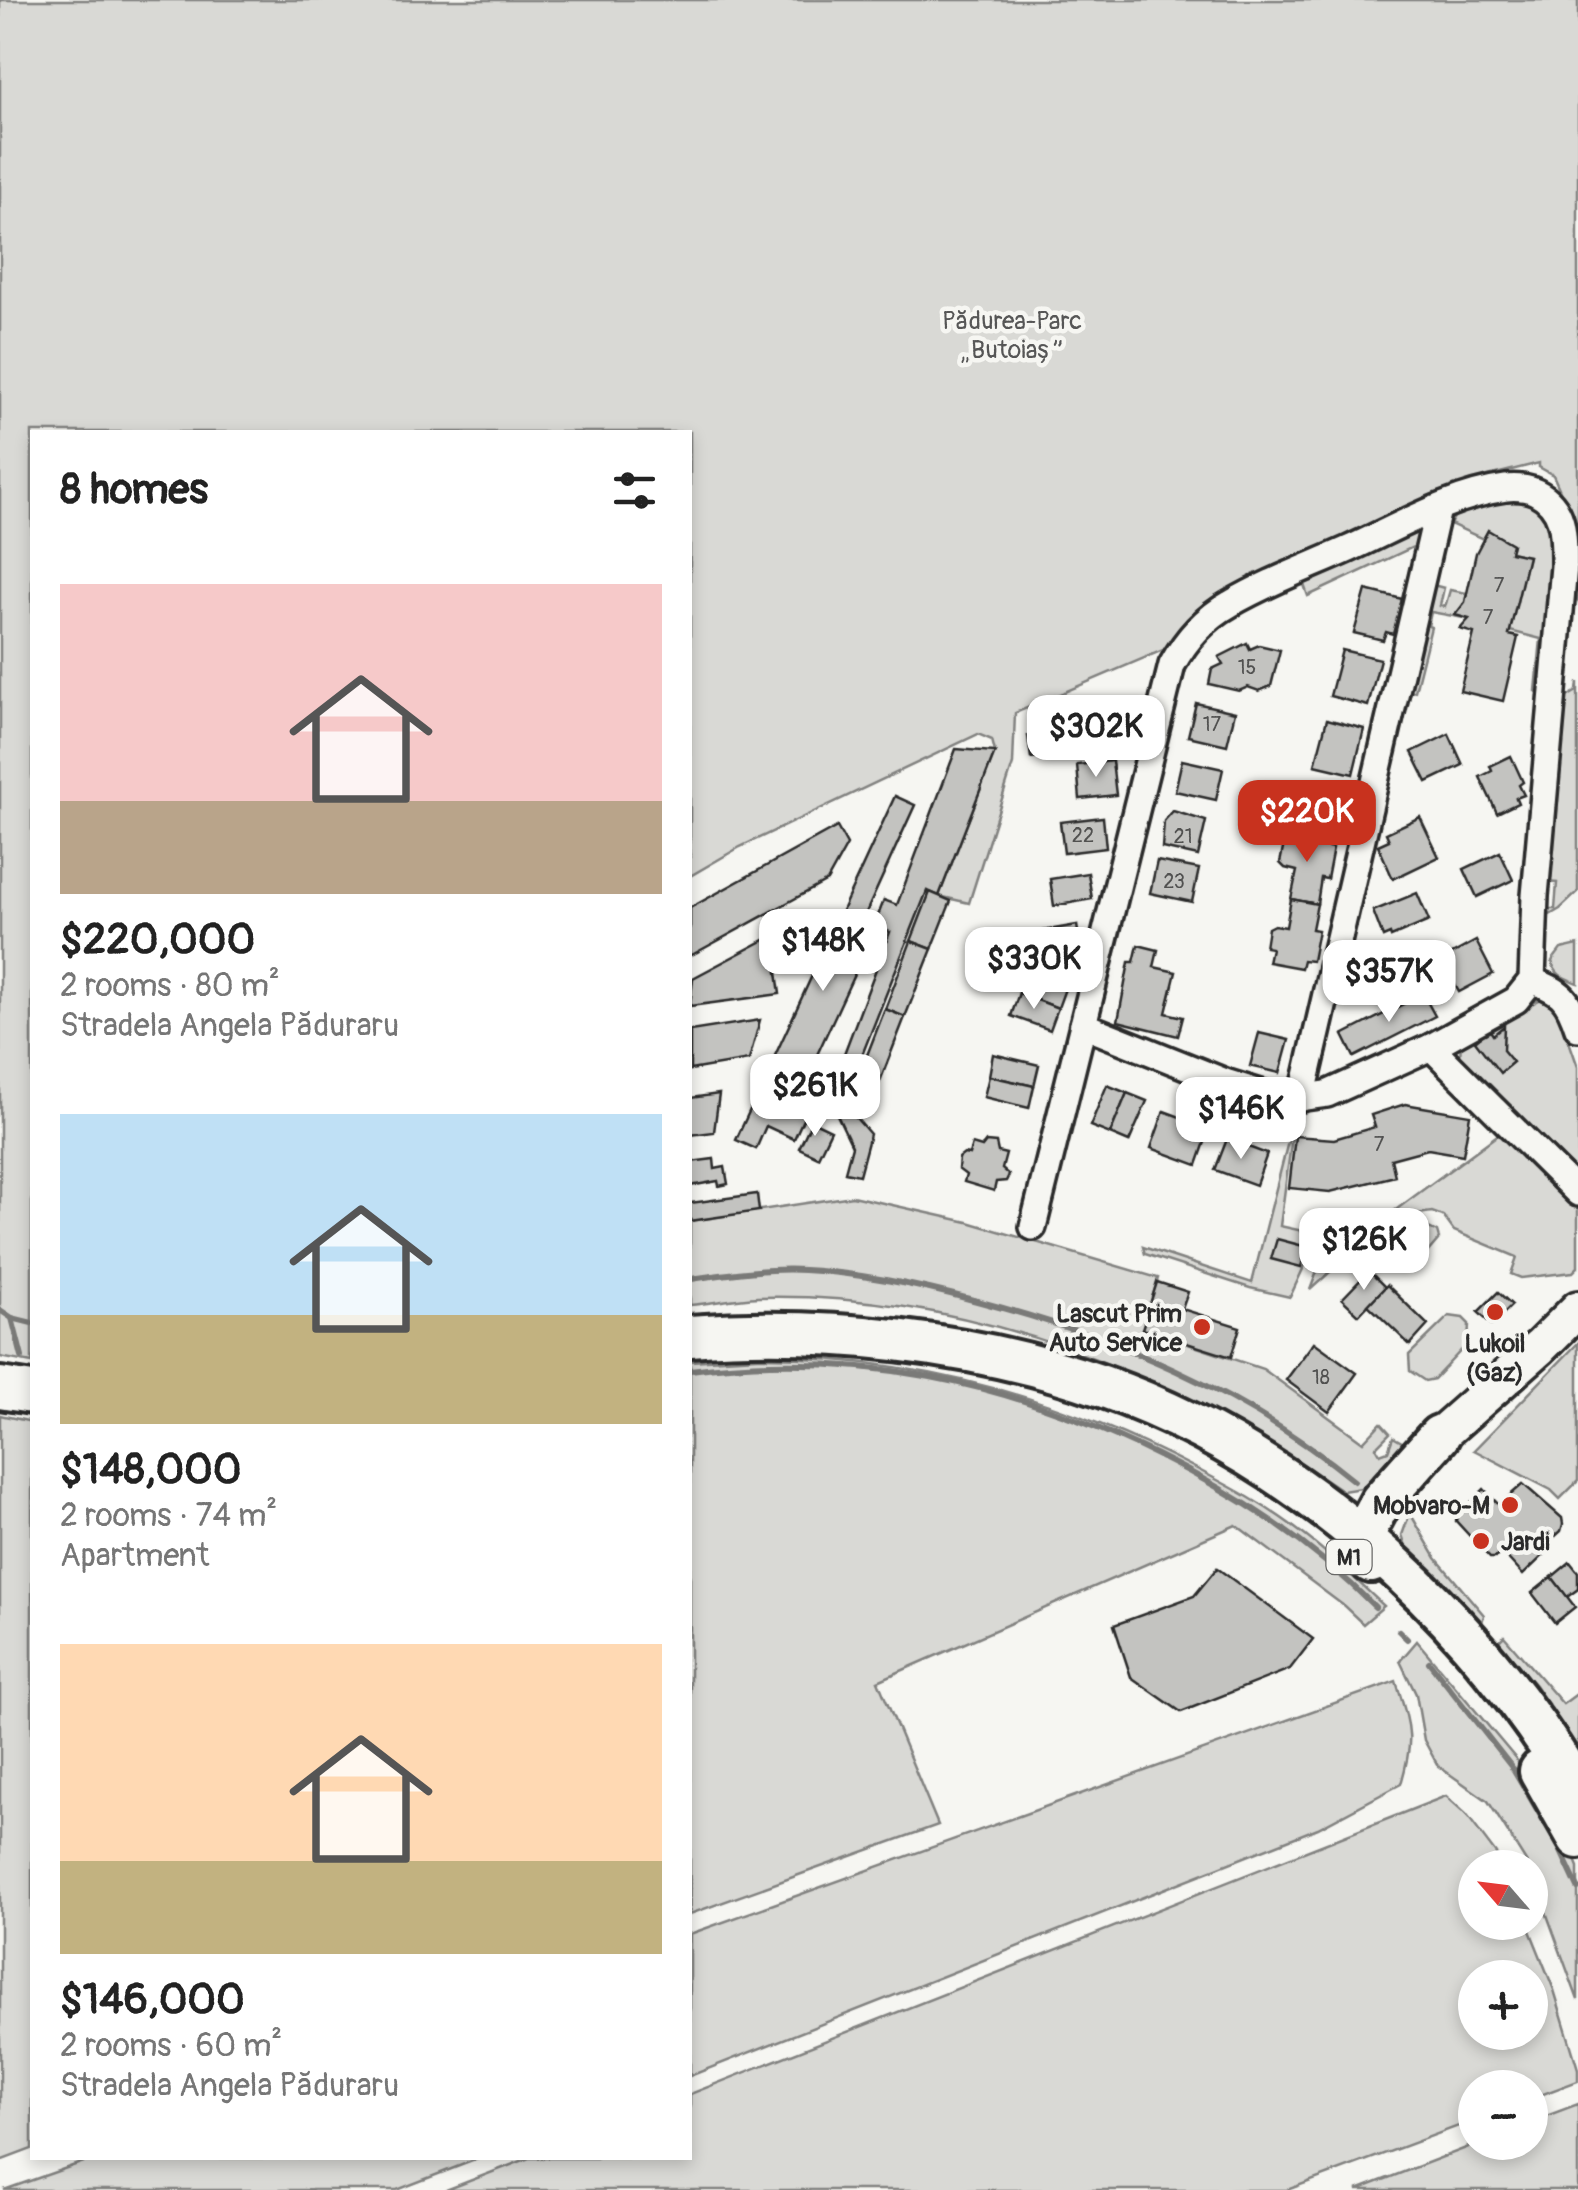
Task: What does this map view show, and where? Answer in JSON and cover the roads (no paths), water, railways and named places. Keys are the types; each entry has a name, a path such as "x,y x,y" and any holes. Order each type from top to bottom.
{"highway":[{"name":"M1","path":"692,1336 777,1332 836,1336 1100,1375 1246,1444 1338,1502 1360,1500 1448,1447"},
{"name":"M1","path":"1038,1368 1232,1460 1335,1531 1361,1534 1476,1647 1534,1722 1578,1791"},
{"name":"M1","path":"1038,1368 1091,1404 1198,1453 1237,1476 1368,1572 1468,1669 1527,1749 1578,1838"},
{"path":"0,1388 30,1393"},
{"name":"M1","path":"1361,1534 1448,1447"},
{"name":"M1","path":"1448,1447 1401,1509 1396,1537 1404,1560 1507,1670 1578,1776"},
{"name":"M1","path":"1361,1534 1366,1555 1374,1566 1429,1614 1498,1692 1538,1747 1578,1815"}],"main road":[{"path":"1448,1447 1578,1309"}],"street":[{"path":"1033,1227 1082,1025 1172,664 1182,646 1229,604 1438,509 1495,490 1524,488 1554,506 1564,533 1564,566 1535,896 1532,980 1516,1000 1431,1046 1328,1094 1283,1100 1082,1025"},
{"path":"1302,1098 1438,509"},
{"path":"1532,980 1558,990 1571,1006 1578,1028"},
{"path":"1431,1046 1578,1193"}],"waterway":[{"path":"692,1279 776,1270 826,1272 913,1285 1028,1315 1175,1370 1268,1420 1354,1481"},
{"path":"0,1310 12,1318 22,1357"},
{"path":"12,1318 30,1322"},
{"path":"692,1370 812,1364 871,1368 987,1390 1044,1408 1100,1429 1216,1486 1299,1541 1375,1607"},
{"path":"1399,1631 1407,1639"},
{"path":"1429,1662 1514,1770 1578,1888"}],"place":[{"name":"Lukoil (Gaz)","path":"1495,1312"},
{"name":"Lascut Prim Auto Service","path":"1202,1327"},
{"name":"Mobvaro-M","path":"1510,1505"},
{"name":"Jardi","path":"1481,1541"}],"park label":[{"name":"Pădurea-Parc „Butoiaș”","path":"1012,334"}]}
